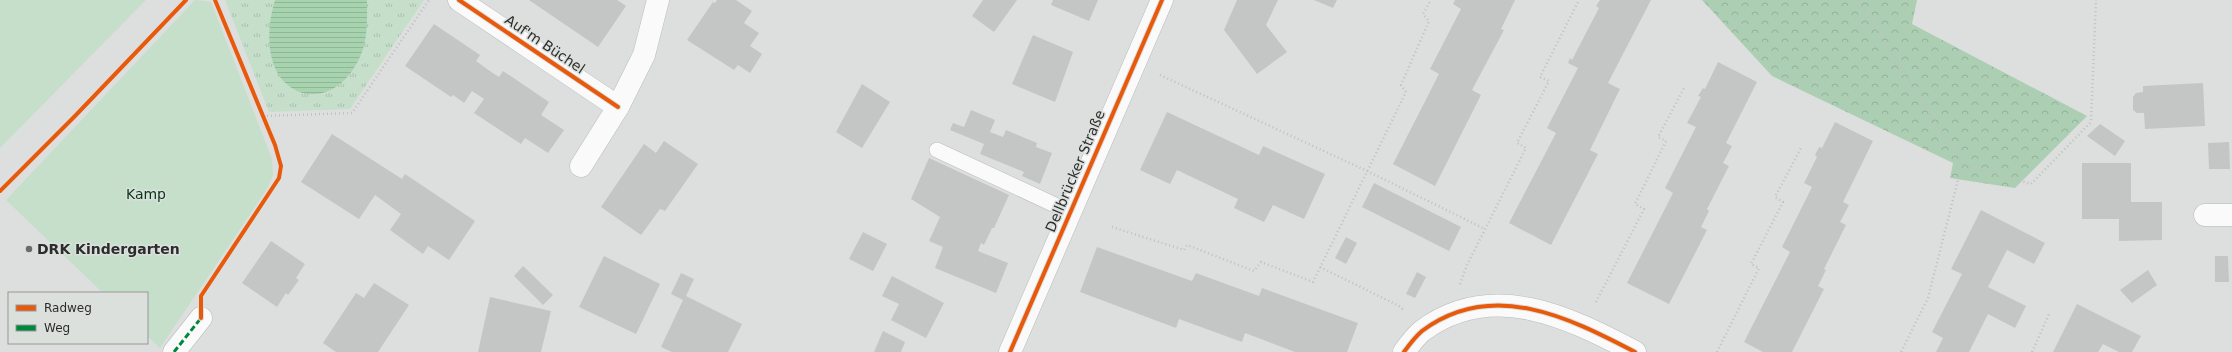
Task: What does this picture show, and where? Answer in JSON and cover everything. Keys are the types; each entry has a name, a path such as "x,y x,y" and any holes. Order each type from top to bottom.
{"street":[{"name":"Auf'm Büchel","path":"459,0 618,107"},
{"path":"581,166 618,107 644,55 658,0"},
{"name":"Dellbrücker Straße","path":"1010,352 1162,0"},
{"path":"2205,215 2232,214"},
{"path":"1404,352 1421,332 1448,315 1479,306 1505,305 1544,311 1584,326 1636,352"},
{"path":"174,352 200,318"}],"lane":[{"path":"937,150 1070,212"}],"path":[{"path":"263,116 352,113 429,0"},
{"path":"1112,227 1184,250 1187,245 1254,271 1261,262 1313,282 1406,92 1401,85 1430,21 1423,14 1431,0"},
{"path":"1448,315 1467,265 1526,148 1517,143 1549,81 1540,77 1580,0"},
{"path":"1857,0 1962,164 2031,184 2092,122 2096,0"},
{"path":"1158,74 1367,170 1485,229"},
{"path":"1584,326 1644,209 1635,204 1666,142 1658,138 1684,88"},
{"path":"1717,352 1759,268 1751,264 1783,202 1775,197 1802,146"},
{"path":"1901,352 1928,298 1962,164"},
{"path":"1320,267 1401,307 1421,332"},
{"path":"2032,352 2050,312"}],"green space":[{"path":"0,0 146,0 0,148"},
{"name":"Kamp","path":"195,0 211,2 272,159 273,175 267,189 160,348 148,337 148,292 102,292 6,200"},
{"path":"225,0 275,0 271,19 270,37 272,55 278,73 324,94 338,86 355,66 363,42 367,0 424,0 350,109 269,112"},
{"path":"1702,0 1917,0 1912,24 2087,116 2015,188 1950,178 1953,163 1772,76"}],"shaded area":[{"path":"275,0 367,0 365,43 359,59 346,78 329,91 319,94 308,94 297,91 286,83 277,72 271,55 269,36"}],"building":[{"path":"529,0 617,0 626,6 598,47"},
{"path":"717,0 736,0 752,11 744,23 759,33 750,46 762,54 750,73 738,65 734,70 687,40 713,2 715,3"},
{"path":"983,0 1017,0 994,32 972,16"},
{"path":"1053,0 1098,0 1089,21 1051,5"},
{"path":"1237,0 1278,0 1266,25 1287,52 1257,74 1224,30"},
{"path":"1314,0 1337,0 1333,8"},
{"path":"1455,0 1515,0 1501,29 1504,30 1472,90 1481,95 1435,186 1393,164 1439,74 1430,69 1461,9 1453,4"},
{"path":"1600,0 1651,0 1608,83 1620,89 1590,150 1598,154 1551,245 1509,223 1556,133 1547,128 1578,68 1568,63 1570,58 1572,60 1599,8 1596,6"},
{"path":"434,24 480,55 476,61 487,69 499,77 503,71 549,102 541,115 564,130 548,153 525,138 521,144 474,113 484,99 472,91 464,103 453,95 451,97 405,66"},
{"path":"1033,35 1073,52 1055,102 1012,84"},
{"path":"1718,62 1757,82 1726,143 1732,146 1723,163 1729,166 1707,209 1709,211 1701,227 1707,230 1669,304 1627,283 1673,193 1665,188 1696,127 1687,123 1701,97 1698,96 1703,88 1705,89"},
{"path":"2203,83 2205,126 2145,129 2144,113 2137,113 2133,110 2133,97 2136,93 2143,92 2143,86"},
{"path":"862,84 890,102 862,148 836,132"},
{"path":"971,110 995,120 990,132 1003,137 1006,130 1037,143 1036,147 1052,153 1040,184 1022,176 1024,172 980,154 984,144 950,130 953,123 964,127"},
{"path":"1167,112 1259,155 1263,146 1325,174 1304,219 1273,205 1264,222 1234,208 1238,199 1177,170 1170,184 1140,170"},
{"path":"1835,122 1873,141 1843,202 1849,205 1840,222 1846,225 1824,269 1826,270 1818,286 1824,289 1792,352 1763,352 1744,342 1790,252 1782,247 1812,187 1804,183 1817,157 1815,155 1819,147 1822,148"},
{"path":"2100,124 2125,141 2115,156 2087,136"},
{"path":"332,134 402,179 405,174 475,221 449,260 428,246 423,254 390,230 401,214 375,195 359,219 301,182"},
{"path":"664,141 698,164 665,211 660,209 641,235 601,207 644,144 656,153"},
{"path":"2229,142 2230,169 2209,169 2208,143"},
{"path":"929,158 1009,195 994,228 992,228 984,245 981,243 978,251 1008,263 996,293 935,268 943,247 929,241 940,217 911,199"},
{"path":"2082,163 2131,163 2131,202 2162,202 2162,240 2119,241 2119,219 2082,219"},
{"path":"1374,183 1461,227 1449,251 1362,207"},
{"path":"1981,210 2045,243 2034,264 2007,250 1988,287 2026,306 2015,328 1988,314 1969,352 1936,352 1943,338 1932,332 1962,274 1951,269"},
{"path":"863,232 887,244 873,271 849,259"},
{"path":"1346,237 1357,243 1346,264 1335,258"},
{"path":"271,241 305,264 296,278 299,280 288,295 286,293 277,307 242,283"},
{"path":"1097,247 1192,281 1196,273 1259,296 1262,288 1358,323 1347,352 1295,352 1245,333 1242,342 1179,319 1176,328 1080,292"},
{"path":"604,256 660,284 636,334 579,307"},
{"path":"2215,256 2228,256 2229,282 2215,282"},
{"path":"523,266 553,295 543,305 514,276"},
{"path":"2148,270 2157,285 2132,303 2120,290"},
{"path":"1417,272 1426,277 1415,298 1406,294"},
{"path":"681,273 694,279 686,296 742,324 728,352 672,352 661,347 683,300 671,294"},
{"path":"892,276 944,303 926,338 891,320 899,304 882,296"},
{"path":"374,283 409,305 378,352 336,352 323,343 356,293 364,298"},
{"path":"490,297 551,311 541,352 478,352"},
{"path":"2077,304 2141,336 2132,352 2119,352 2103,344 2098,352 2053,352"},
{"path":"883,331 905,342 901,352 874,352"}],"marked path":[{"path":"174,352 201,318 201,315"}],"cycle path":[{"path":"0,191 75,116 186,0"},
{"path":"201,318 201,296 279,178 281,166 275,145 215,0"},
{"path":"459,0 618,107"},
{"path":"1010,352 1162,0"},
{"path":"1404,352 1422,331 1449,316 1475,307 1502,306 1530,309 1557,316 1635,352"}],"place":[{"name":"DRK Kindergarten","path":"29,249"}]}
